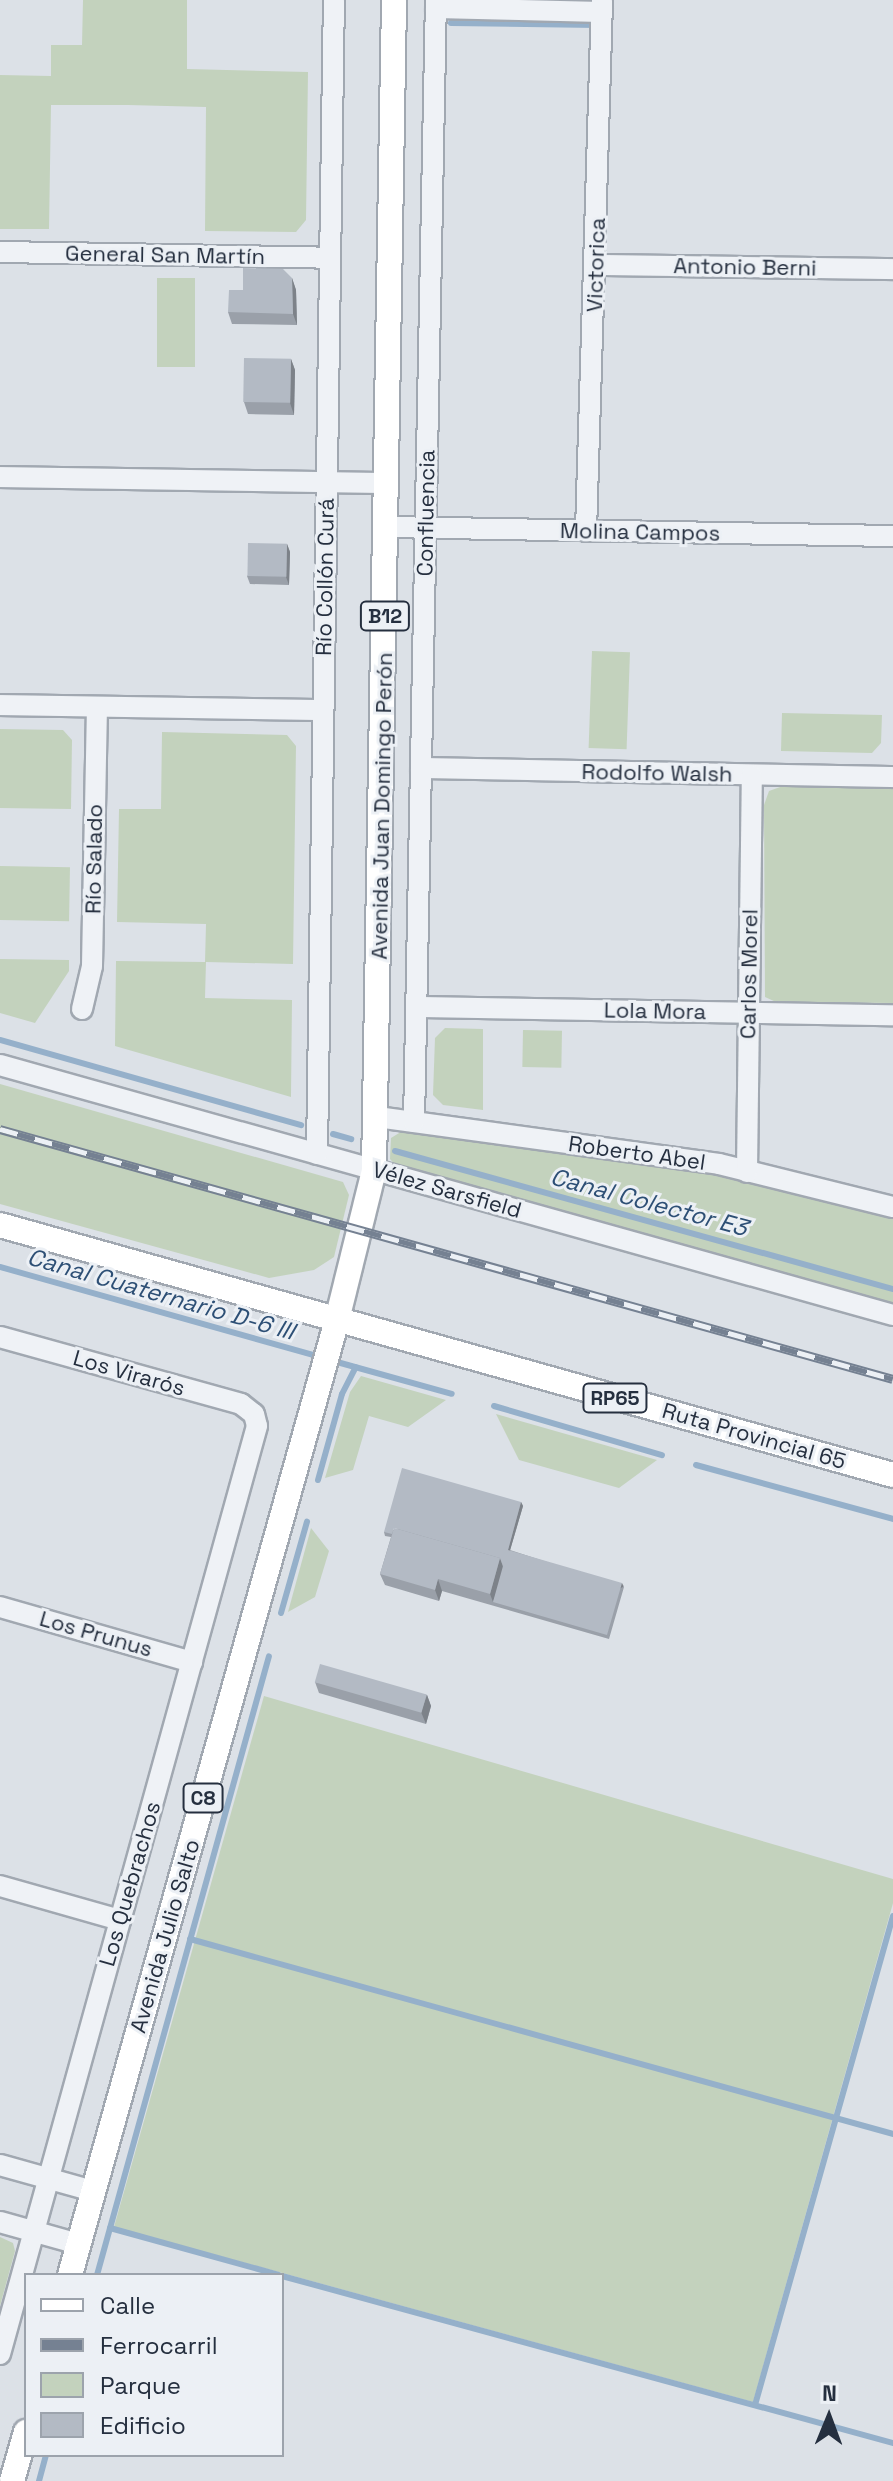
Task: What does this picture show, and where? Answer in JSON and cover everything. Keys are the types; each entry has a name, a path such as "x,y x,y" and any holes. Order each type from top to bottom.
{"main road":[{"name":"Avenida Juan Domingo Perón","path":"337,1320 374,1170 377,1117 394,0"},
{"name":"RP65","path":"0,1225 337,1320"},
{"name":"Ruta Provincial 65","path":"337,1320 893,1475"},
{"name":"Avenida Julio Salto","path":"71,2273 337,1320"},
{"path":"12,2481 24,2439"}],"street":[{"name":"Río Collón Curá","path":"317,1154 334,0"},
{"path":"436,4 602,6"},
{"name":"Confluencia","path":"414,1122 436,4"},
{"name":"Victorica","path":"586,531 602,6"},
{"name":"General San Martín","path":"0,252 330,258"},
{"name":"Antonio Berni","path":"596,265 893,269"},
{"path":"0,477 387,483"},
{"name":"Molina Campos","path":"386,527 893,536"},
{"path":"0,705 322,710"},
{"name":"Río Salado","path":"82,1009 92,966 97,707"},
{"name":"Rodolfo Walsh","path":"421,768 893,777"},
{"name":"Carlos Morel","path":"747,1172 752,775"},
{"name":"Lola Mora","path":"417,1007 893,1015"},
{"name":"Vélez Sarsfield","path":"0,1065 893,1315"},
{"name":"Roberto Abel","path":"377,1117 747,1172 893,1207"},
{"name":"Los Virarós","path":"0,1337 241,1404 254,1414"},
{"name":"Los Quebrachos","path":"0,2354 256,1432 254,1414"},
{"name":"Los Prunus","path":"0,1607 192,1662"},
{"path":"0,1886 120,1920"},
{"path":"0,2165 93,2191"},
{"path":"0,2222 79,2244"}],"green space":[{"path":"83,0 187,0 187,69 308,72 306,220 296,232 205,231 206,107 128,105 51,105 49,229 0,229 0,75 51,76 51,45 82,45"},
{"path":"157,278 195,278 195,367 157,367"},
{"path":"592,651 630,652 627,749 589,748"},
{"path":"782,713 882,715 881,743 872,753 781,751"},
{"path":"0,729 63,730 72,740 71,809 0,808"},
{"path":"162,732 287,735 296,746 293,964 206,962 205,998 292,1000 291,1097 115,1046 116,961 205,962 206,924 117,922 119,809 161,809"},
{"path":"783,786 893,788 893,1003 776,1002 765,997 764,805 769,791"},
{"path":"0,866 70,867 69,921 0,920"},
{"path":"0,959 69,960 69,971 35,1023 0,1013"},
{"path":"445,1028 483,1029 483,1110 443,1105 433,1095 435,1038"},
{"path":"523,1030 562,1031 561,1068 522,1067"},
{"path":"0,1084 343,1182 349,1195 334,1257 314,1270 269,1278 0,1204"},
{"path":"404,1130 721,1175 893,1217 893,1303 398,1168 390,1159 391,1138"},
{"path":"361,1376 446,1400 408,1427 369,1416 353,1470 325,1478 350,1392"},
{"path":"496,1414 657,1460 619,1488 519,1460"},
{"path":"311,1528 329,1551 315,1597 288,1612"},
{"path":"264,1696 893,1879 893,1903 753,2402 114,2227"},
{"path":"0,2237 13,2243 15,2251 0,2306"}],"building":[{"path":"243,268 283,269 292,278 293,314 228,312 229,290 243,290"},
{"path":"244,358 291,359 290,403 243,402"},
{"path":"248,543 287,544 286,577 247,576"},
{"path":"402,1468 521,1502 508,1550 622,1583 607,1635 493,1602 503,1566 500,1558 394,1528 392,1534 384,1532"},
{"path":"394,1528 500,1558 490,1594 438,1579 435,1590 380,1574"},
{"path":"320,1664 427,1695 421,1713 315,1682"}],"waterway":[{"path":"451,23 598,25"},
{"name":"Canal Colector E3","path":"0,1040 301,1125"},
{"name":"Canal Colector E3","path":"333,1134 351,1139"},
{"name":"Canal Colector E3","path":"395,1151 893,1289"},
{"name":"Canal Cuaternario D-6 III","path":"0,1267 313,1355"},
{"name":"Canal Cuaternario D-6 III","path":"337,1362 452,1394"},
{"path":"318,1480 342,1394 356,1367"},
{"name":"Canal Cuaternario D-6 III","path":"494,1406 662,1455"},
{"name":"Canal Cuaternario D-6 III","path":"696,1465 893,1519"},
{"path":"281,1613 307,1522"},
{"path":"98,2273 269,1656"},
{"path":"755,2405 893,1916"},
{"path":"190,1939 893,2134"},
{"path":"110,2228 272,2273"},
{"path":"284,2277 893,2443"},
{"path":"39,2481 45,2457"}],"railway":[{"path":"0,1129 893,1379"}]}
